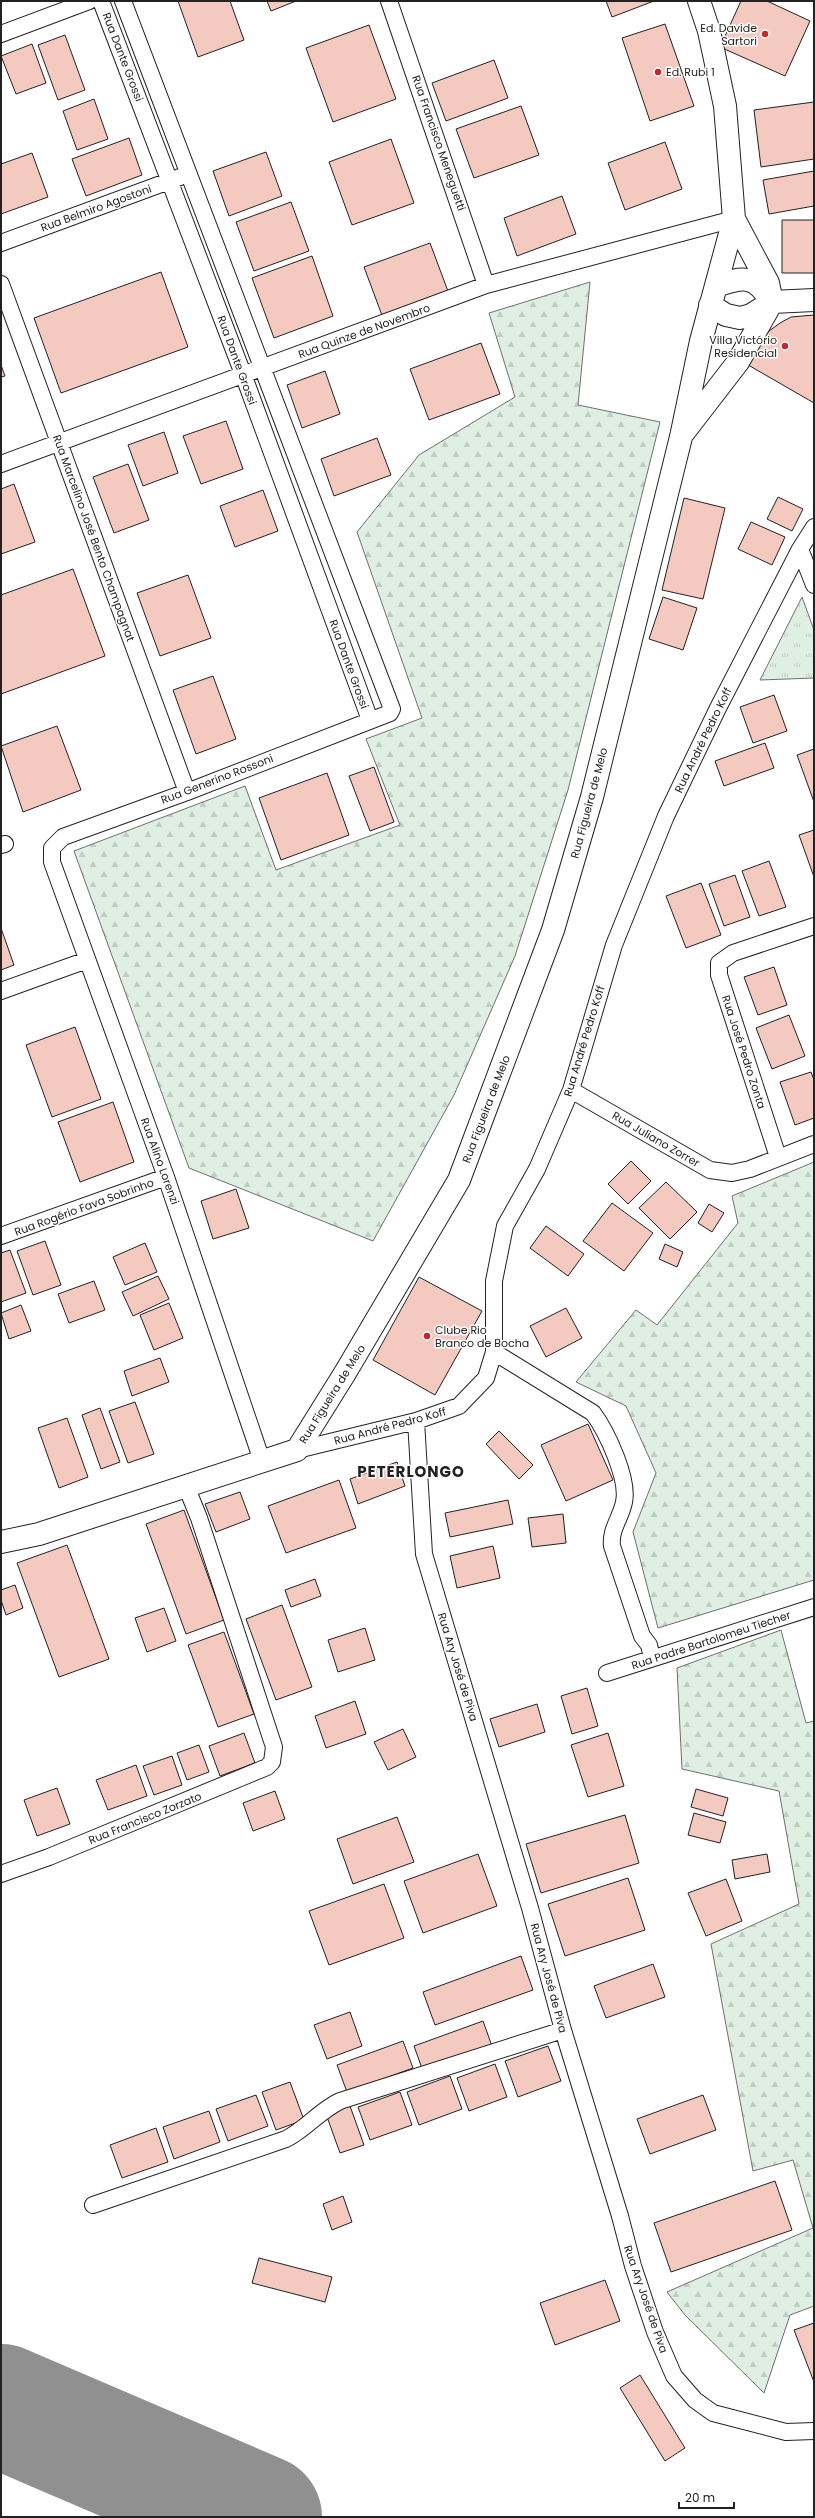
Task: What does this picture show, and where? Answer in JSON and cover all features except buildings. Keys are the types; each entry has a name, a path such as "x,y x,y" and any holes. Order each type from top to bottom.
{"main road":[{"path":"699,1 709,31 725,106 734,219 768,283 772,302"},
{"name":"Rua Figueira de Melo","path":"1,1542 38,1534 297,1450 345,1374 458,1180 515,1035 554,930 592,797 713,295 734,219"},
{"path":"772,302 762,287 755,281 732,280 713,295 726,315 740,318 751,315 772,302 814,300"},
{"name":"Rua Figueira de Melo","path":"680,437 738,362 772,302"}],"street":[{"path":"1,34 89,1"},
{"name":"Rua Dante Grossi","path":"102,1 243,374 370,720"},
{"name":"Rua Dante Grossi","path":"123,1 190,173 391,704"},
{"name":"Rua Francisco Meneguetti","path":"389,1 486,285"},
{"name":"Rua Belmiro Agostoni","path":"1,243 190,173"},
{"name":"Rua Quinze de Novembro","path":"1,464 486,285 734,219"},
{"name":"Rua Marcelino José Bento Champagnat","path":"1,284 187,792"},
{"name":"Rua André Pedro Koff","path":"297,1450 416,1421 459,1406 486,1378 494,1352 494,1281 505,1226 537,1169 571,1090 614,945 666,816 718,708 800,549 814,527"},
{"path":"800,549 814,585"},
{"name":"Rua Generino Rossoni","path":"52,862 52,848 63,837 187,792 390,713 391,704"},
{"name":"Rua Alino Lorenzi","path":"52,862 166,1177 262,1461"},
{"name":"Rua José Pedro Zonta","path":"778,1157 719,975 719,963 733,953 814,926"},
{"path":"1,991 87,960"},
{"name":"Rua Juliano Zorrer","path":"571,1090 710,1170 732,1173 750,1169 814,1144"},
{"name":"Rua Rogério Fava Sobrinho","path":"1,1236 166,1177"},
{"path":"494,1352 593,1413 604,1429 612,1447 625,1495 612,1531 612,1546 642,1636 649,1645 652,1658"},
{"name":"Rua Ary José de Piva","path":"416,1421 424,1554 530,1908 563,2030 620,2216 633,2266 655,2332 674,2376 695,2400 713,2413 786,2432 814,2431"},
{"name":"Rua Francisco Zorzato","path":"1,1874 49,1857 267,1767 272,1762 274,1747 199,1518 186,1486"},
{"name":"Rua Padre Bartolomeu Tiecher","path":"607,1672 814,1606"},
{"path":"93,2205 286,2139 299,2132 326,2108 340,2102 563,2030"}],"green space":[{"path":"590,282 578,405 660,422 568,790 515,956 454,1095 373,1241 189,1168 74,851 245,786 276,870 400,825 366,739 422,718 357,532 419,455 515,397 489,313"},
{"path":"802,597 814,630 814,678 760,680"},
{"path":"814,1162 814,1580 658,1628 633,1532 656,1473 626,1406 576,1382 636,1310 657,1325 738,1223 732,1196"},
{"path":"781,1630 806,1723 814,1721 814,2306 790,2315 764,2393 685,2315 667,2292 813,2228 793,2160 753,2171 711,1944 799,1904 779,1791 682,1769 677,1668"}],"runway":[{"path":"1,2406 260,2517"}],"place":[{"name":"Ed. Davide Sartori","path":"765,34"},
{"name":"Ed. Rubi 1","path":"658,72"},
{"name":"Villa Victório Residencial","path":"785,346"},
{"name":"Clube Rio Branco de Bocha","path":"427,1336"}],"district":[{"name":"PETERLONGO","path":"411,1472"}]}
